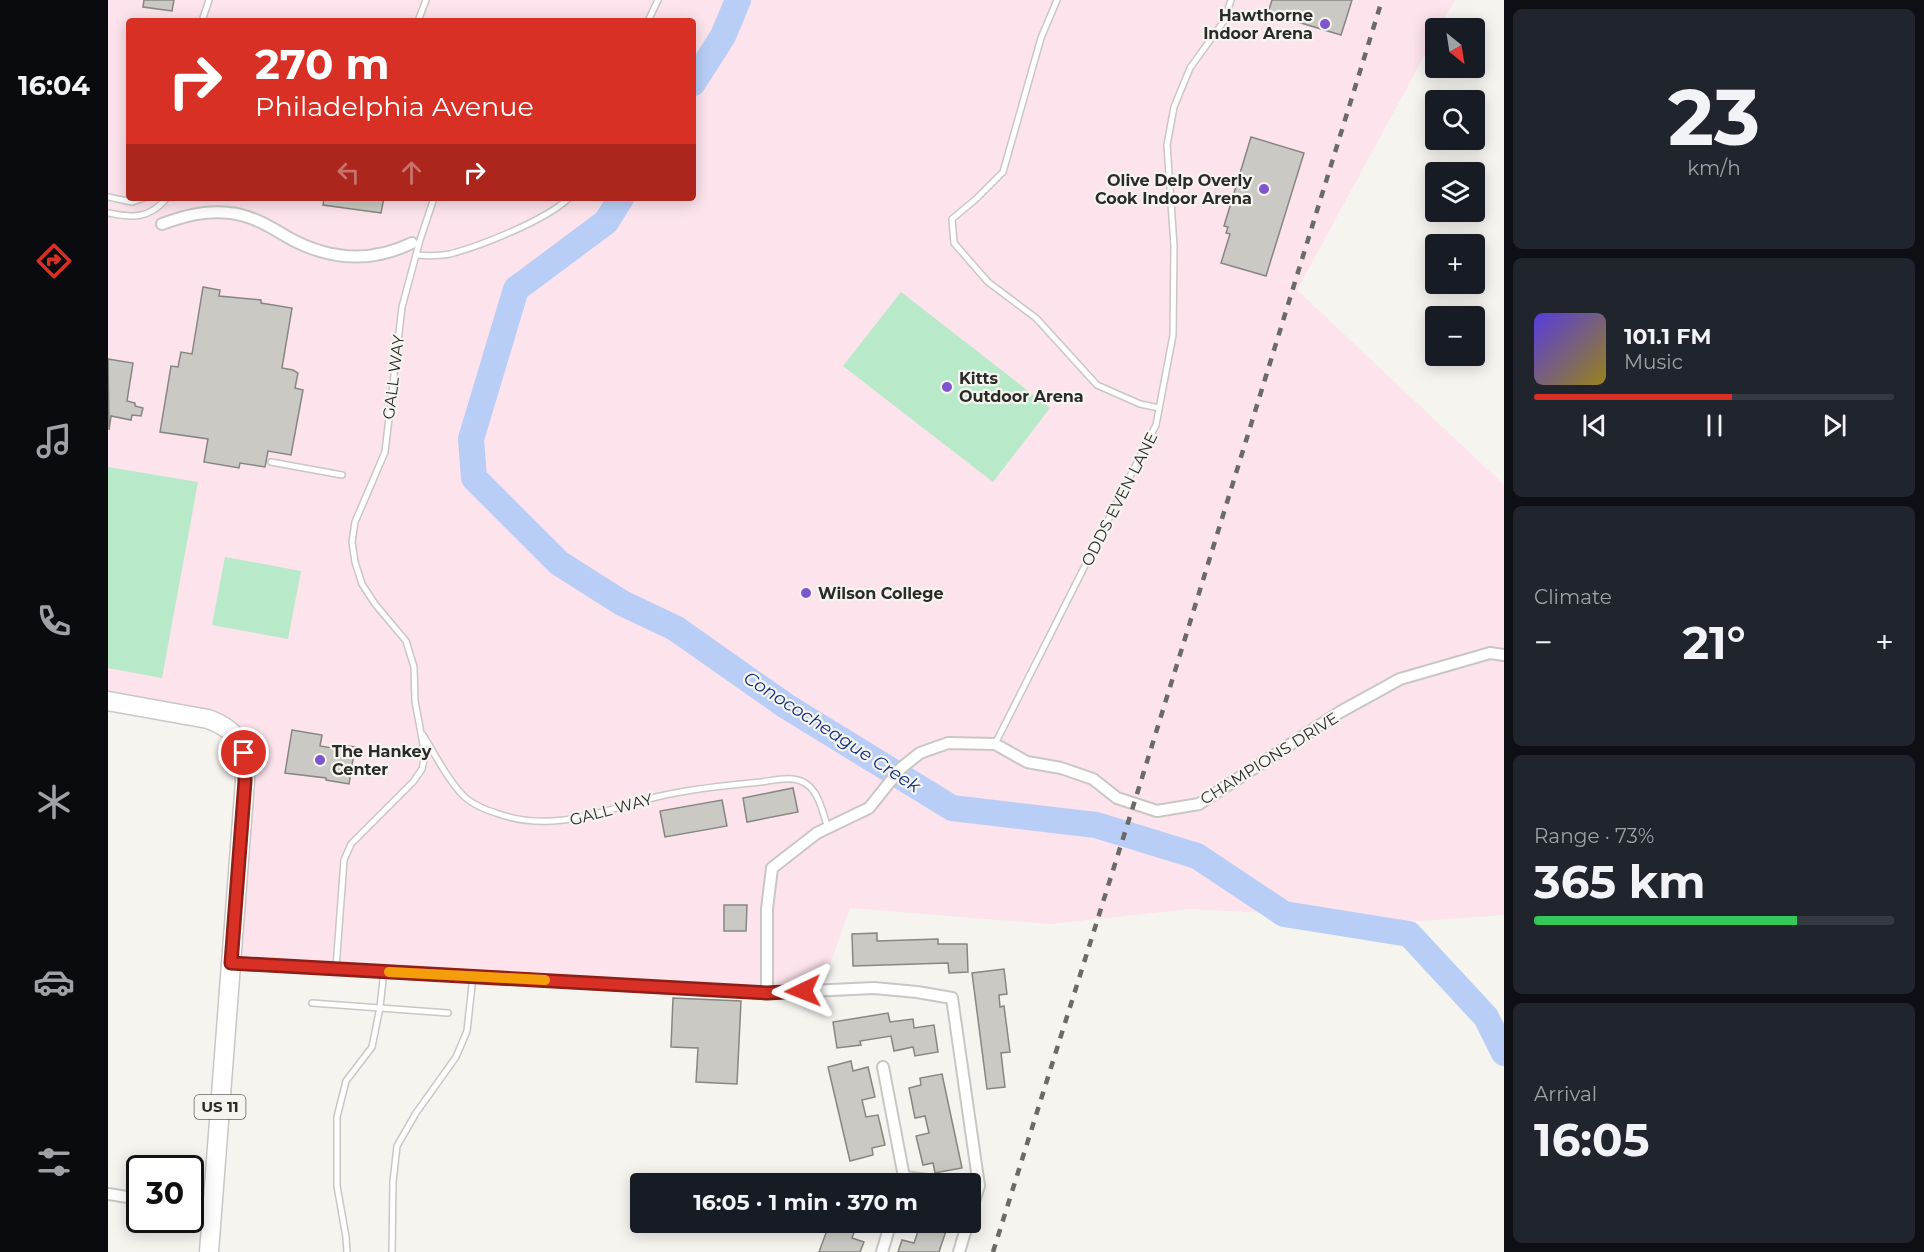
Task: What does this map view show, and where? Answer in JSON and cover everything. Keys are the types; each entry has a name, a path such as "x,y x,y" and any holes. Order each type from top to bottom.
{"main road":[{"name":"US 11","path":"108,701 208,719 227,728 240,742 244,753 245,781 209,1252"}],"street":[{"path":"162,224 199,213 232,213 258,221 310,249 345,257 384,254 416,241"},
{"name":"CHAMPIONS DRIVE","path":"828,828 869,808 901,768 920,753 948,743 995,744 1027,762 1062,768 1093,779 1117,798 1157,811 1199,804 1340,712 1400,679 1490,653 1504,655"},
{"path":"767,993 767,909 772,868 817,833 828,828"},
{"path":"231,963 767,993 874,988 952,998 974,1173"},
{"path":"883,1067 902,1173"},
{"path":"108,1194 126,1197"},
{"path":"204,1211 212,1212"},
{"path":"882,1252 888,1233"},
{"path":"959,1252 965,1233"}],"lane":[{"path":"203,18 209,0"},
{"path":"419,18 426,0"},
{"path":"649,18 658,0"},
{"path":"1057,0 1041,38 1003,172 952,219 954,243 988,282 1036,318 1097,385 1140,404 1160,408"},
{"name":"ODDS EVEN LANE","path":"995,744 1156,425 1173,335 1174,246 1167,145 1174,107 1190,68 1224,21 1231,0"},
{"path":"108,197 126,201"},
{"path":"108,213 128,217 139,216 164,201"},
{"name":"GALL WAY","path":"433,201 416,241 417,255 402,307 385,452 355,522 352,542 362,584 375,604 406,641 414,667 415,701 421,732 458,790 467,799 482,808 509,818 533,822 568,821 696,788 791,779 809,786 818,798 828,828"},
{"path":"417,255 447,254 482,244 545,215 565,201"},
{"path":"271,462 342,475"},
{"path":"336,969 344,860 351,844 413,782 422,769 425,755 421,732"},
{"path":"348,1252 337,1186 337,1117 346,1081 372,1047 384,971"},
{"path":"392,1252 393,1182 397,1146 416,1113 456,1057 467,1031 473,976"},
{"path":"312,1004 448,1013"}],"shaded area":[{"name":"Wilson College","path":"108,0 1455,0 1445,18 1425,18 1425,54 1297,290 1504,485 1504,915 1419,921 1190,909 1050,924 850,908 821,990 231,963 245,781 234,734 108,701"}],"green space":[{"name":"Kitts Outdoor Arena","path":"901,292 1050,408 993,482 843,366"},
{"path":"108,467 198,482 162,678 108,668"},
{"path":"225,557 301,571 288,639 212,625"}],"building":[{"path":"144,0 174,0 172,11 143,7"},
{"name":"Hawthorne Indoor Arena","path":"1272,0 1352,0 1341,35 1268,13"},
{"name":"Olive Delp Overly Cook Indoor Arena","path":"1251,137 1304,153 1266,276 1221,263 1230,234 1226,233 1228,227 1224,226"},
{"path":"324,201 383,201 381,213 323,205"},
{"path":"203,287 220,290 219,296 261,300 261,303 292,308 282,368 298,373 295,388 303,390 291,455 268,451 265,467 240,463 239,468 204,462 208,439 160,432 171,366 178,367 181,352 192,354"},
{"path":"108,359 133,363 127,401 143,408 141,416 132,415 131,420 111,416 109,430"},
{"name":"The Hankey Center","path":"292,730 322,735 320,746 332,748 333,744 355,747 349,784 326,780 326,778 285,773"},
{"path":"793,788 798,812 747,822 743,798"},
{"path":"722,800 727,826 665,837 660,811"},
{"path":"724,905 747,905 746,931 724,931"},
{"path":"877,933 877,941 938,939 938,944 967,944 968,972 949,973 948,963 853,966 852,934"},
{"path":"1004,969 1007,994 999,995 1000,1007 1004,1006 1010,1052 1001,1053 1005,1087 987,1089 972,973"},
{"path":"673,998 741,1001 737,1084 696,1082 698,1048 671,1047"},
{"path":"888,1013 890,1022 913,1019 914,1028 934,1025 938,1052 915,1056 913,1047 894,1051 891,1036 860,1041 861,1045 837,1048 833,1022"},
{"path":"851,1061 853,1071 868,1067 875,1097 862,1100 866,1117 878,1115 885,1145 872,1148 873,1155 850,1161 828,1067"},
{"path":"942,1074 962,1168 935,1173 933,1163 923,1165 916,1136 929,1133 925,1116 915,1118 909,1088 921,1085 920,1078"},
{"path":"826,1233 854,1233 852,1238 864,1242 860,1252 819,1252"},
{"path":"917,1233 945,1233 939,1252 898,1252 902,1240 914,1243"}],"waterway":[{"name":"Conococheague Creek","path":"696,78 723,36 738,0"},
{"name":"Conococheague Creek","path":"619,201 606,222 516,289 471,439 474,478 559,563 622,603 675,628 786,706 952,808 1096,825 1197,856 1284,914 1409,934 1486,1017 1504,1053"}],"railway":[{"path":"993,1252 1382,0"}],"slow traffic":[{"path":"389,972 545,980"}],"place":[{"name":"Hawthorne Indoor Arena","path":"1325,24"},
{"name":"Olive Delp Overly Cook Indoor Arena","path":"1264,189"},
{"name":"Kitts Outdoor Arena","path":"947,387"},
{"name":"Wilson College","path":"806,593"},
{"name":"The Hankey Center","path":"320,760"}],"route":[{"path":"244,753 245,781 231,963 767,993 803,991"}]}
